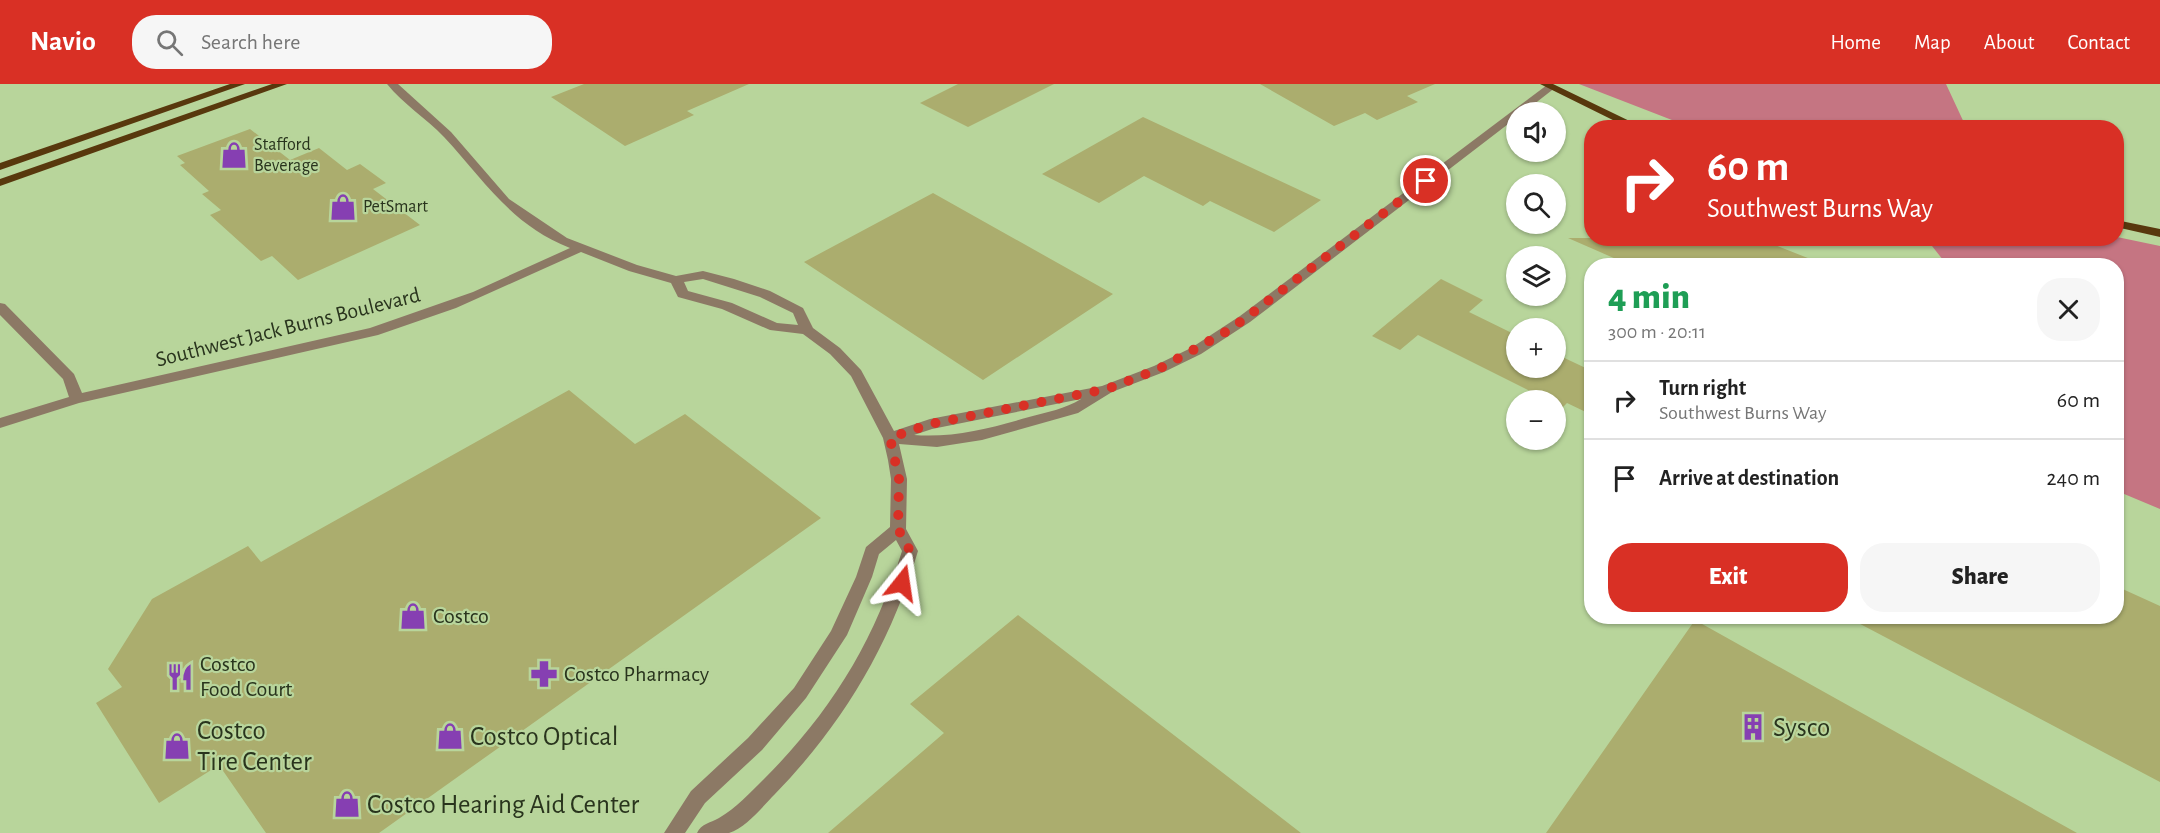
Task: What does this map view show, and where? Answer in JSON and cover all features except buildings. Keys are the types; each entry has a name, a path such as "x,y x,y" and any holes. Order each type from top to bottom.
{"main road":[{"path":"0,167 240,84"},
{"path":"0,183 282,84"},
{"path":"1548,86 1622,120"},
{"path":"2124,225 2160,233"}],"street":[{"path":"392,84 447,134 505,201 531,221 578,249 676,280 703,275 765,294 798,311 807,330 835,351 856,373 890,438 899,479 898,529 910,551 902,583 879,638 853,686 814,740 780,776 723,828 707,833"},
{"path":"890,438 937,442 982,435 1073,410 1107,389 1159,369 1231,329 1548,86"},
{"name":"Southwest Jack Burns Boulevard","path":"0,423 77,399 374,332 418,319 498,287 578,249"},
{"path":"676,280 683,294 727,306 775,327 807,330"},
{"path":"0,307 69,377 77,399"},
{"path":"674,833 698,797 755,744 800,693 838,635 864,577 872,551 898,529"}],"shaded area":[{"path":"1579,84 1946,84 1963,120 1672,120"},
{"path":"2124,238 2160,246 2160,509 2124,494 2124,258 1941,258 1932,246 2124,246"}],"place":[{"name":"Stafford Beverage","path":"234,155"},
{"name":"PetSmart","path":"343,207"},
{"name":"Costco","path":"413,616"},
{"name":"Costco Pharmacy","path":"544,674"},
{"name":"Costco Food Court","path":"180,677"},
{"name":"Sysco","path":"1753,727"},
{"name":"Costco Optical","path":"450,736"},
{"name":"Costco Tire Center","path":"177,746"},
{"name":"Costco Hearing Aid Center","path":"347,804"}],"route":[{"path":"902,583 910,551 898,529 899,479 890,438 930,424 1107,389 1159,369 1196,351 1231,329 1426,181"}]}
